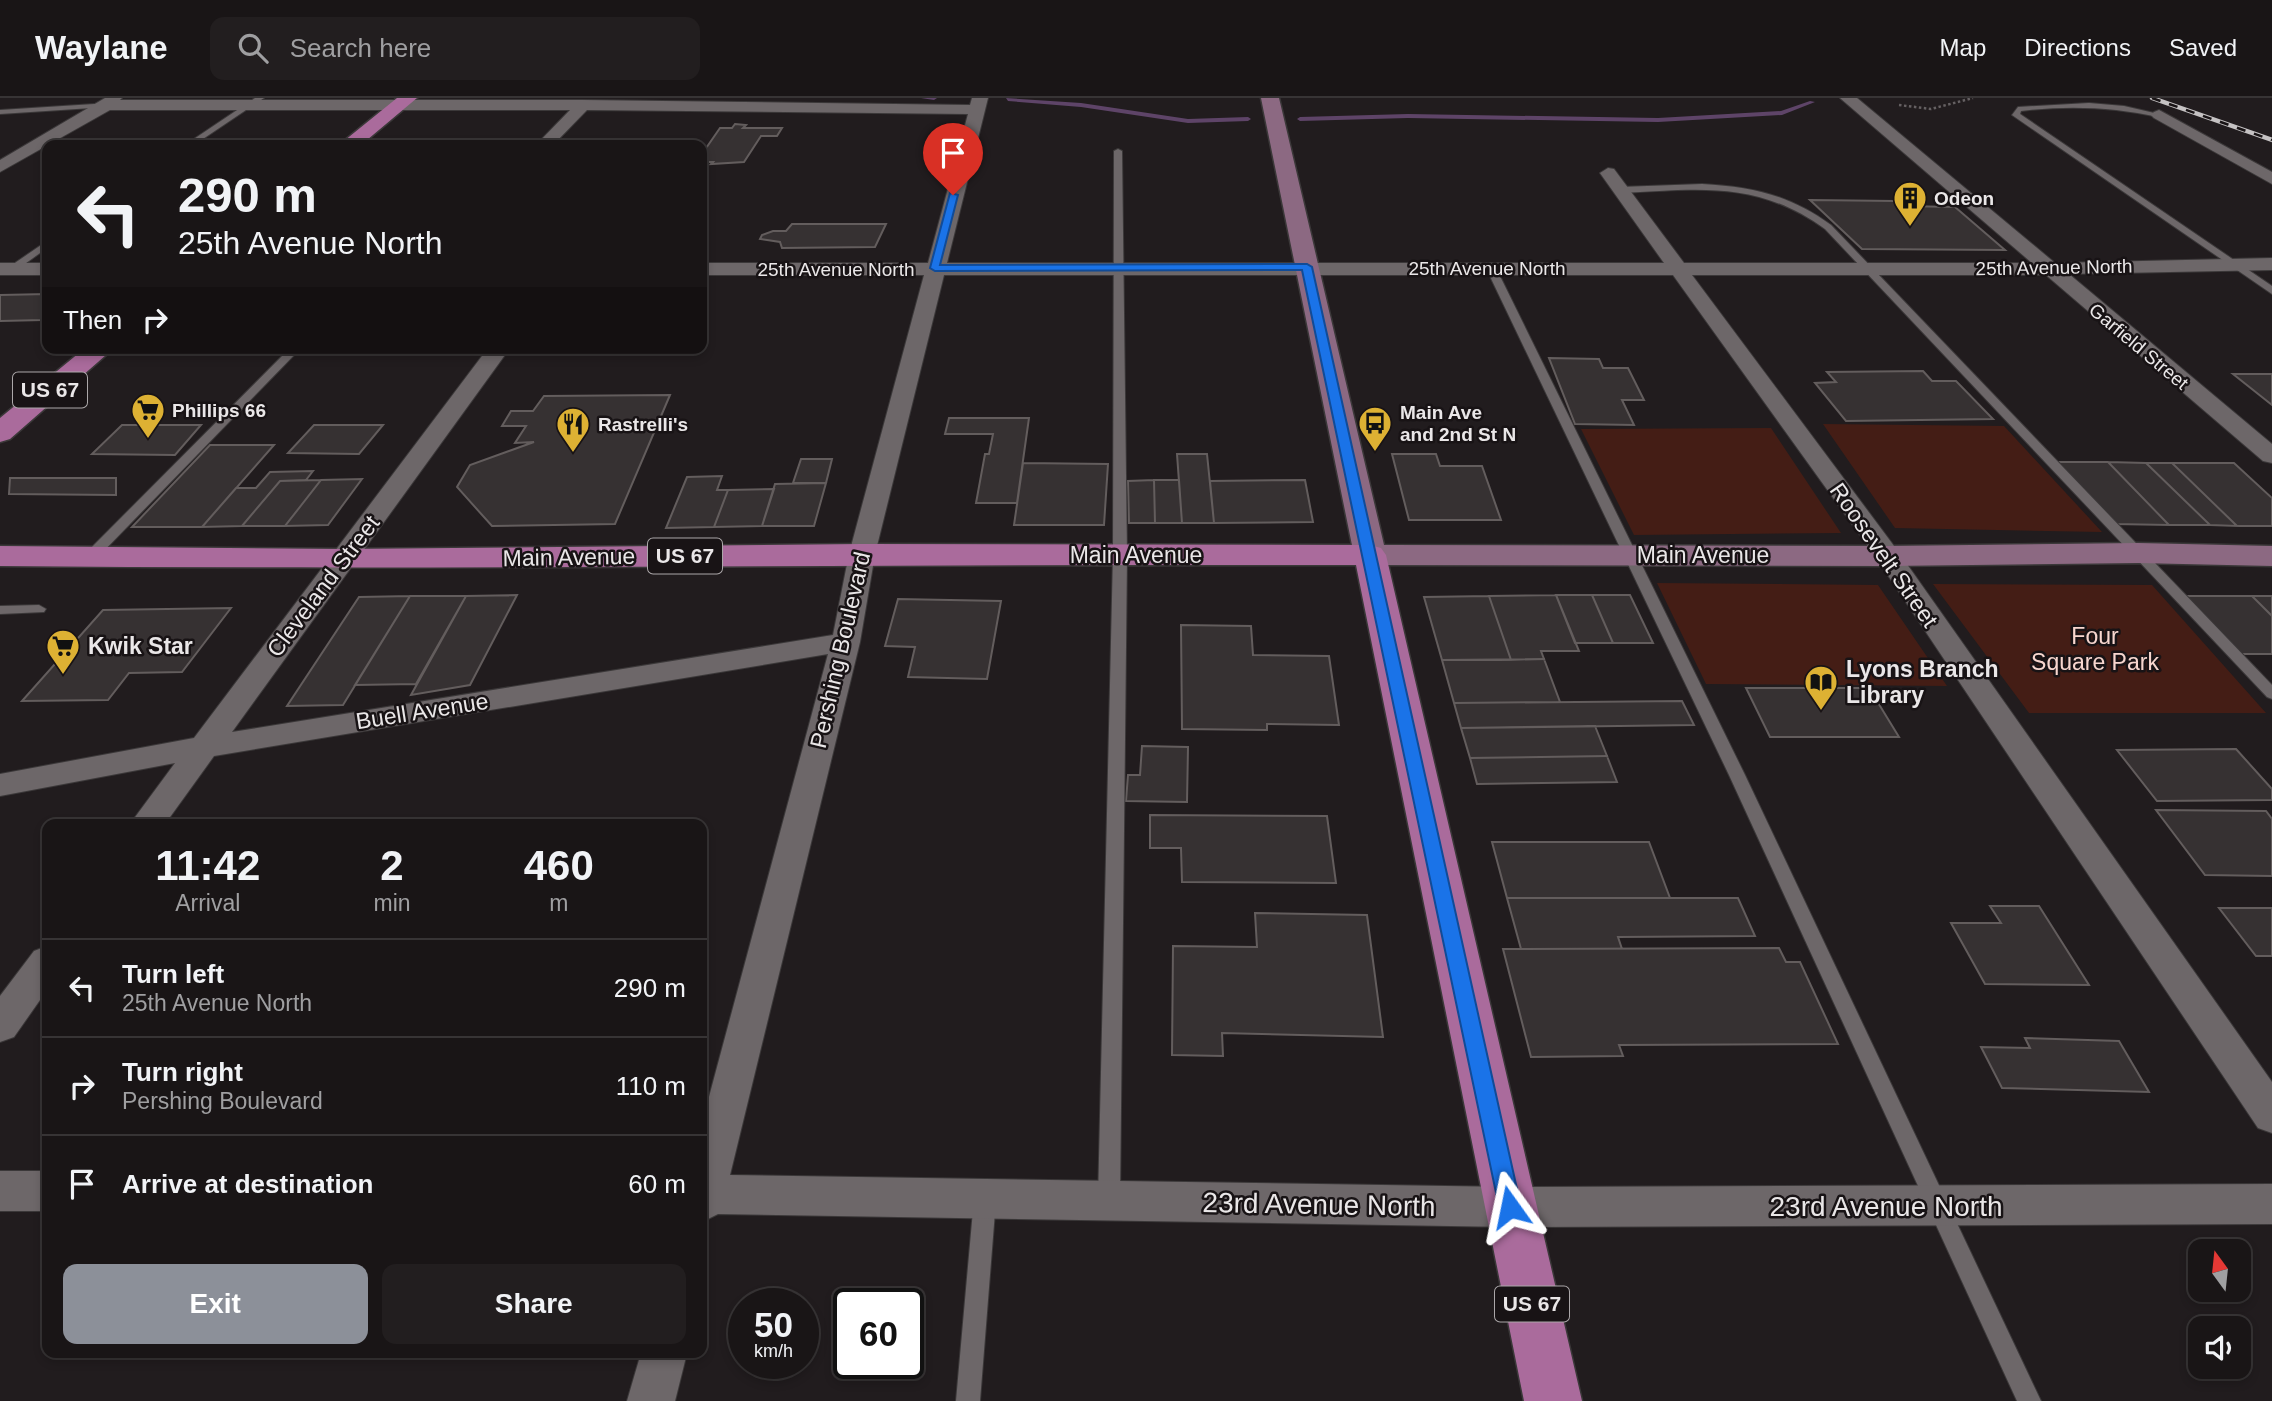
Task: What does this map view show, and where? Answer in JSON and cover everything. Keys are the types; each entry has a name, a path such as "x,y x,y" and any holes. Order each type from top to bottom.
{"main road":[{"path":"355,140 403,102"},
{"name":"US 67","path":"0,432 94,354"},
{"name":"Main Avenue","path":"0,556 343,559 862,554 1370,555"},
{"name":"US 67","path":"1370,555 1553,1401"}],"street":[{"path":"1270,98 1370,555"},
{"name":"Garfield Street","path":"1847,98 2046,269 2272,456"},
{"path":"46,140 111,102 979,104"},
{"name":"Pershing Boulevard","path":"707,1178 846,642 862,554 979,104"},
{"path":"549,140 583,105"},
{"path":"2159,115 2272,179"},
{"path":"0,167 42,142"},
{"name":"Roosevelt Street","path":"1614,181 1888,556 2272,1115"},
{"name":"25th Avenue North","path":"707,269 2046,269 2272,264"},
{"path":"6,269 42,269"},
{"name":"Cleveland Street","path":"151,819 495,354"},
{"name":"Main Avenue","path":"1370,555 1888,556 2138,553 2272,556"},
{"name":"Buell Avenue","path":"0,785 204,747 846,642"},
{"path":"0,1026 42,968"},
{"path":"0,1191 42,1191"},
{"name":"23rd Avenue North","path":"707,1197 1510,1207 2272,1204"},
{"path":"651,1401 663,1358"}],"lane":[{"path":"0,112 111,102"},
{"path":"197,140 255,102"},
{"path":"2159,115 2130,108 2069,105 2018,109 2016,115 2272,291"},
{"path":"1109,1201 1119,555 1118,152"},
{"path":"1614,181 1731,187 1772,194 1810,211 2272,694"},
{"path":"6,269 42,247"},
{"path":"1491,268 1737,775 2029,1401"},
{"path":"90,557 290,354"},
{"path":"0,610 39,609"},
{"path":"968,1401 985,1199"}],"path":[{"path":"1894,104 1930,109 1973,98"}],"green space":[{"path":"1823,424 2004,426 2102,532 1895,528"},
{"path":"1771,428 1841,533 1634,535 1581,429"},
{"path":"1657,583 1878,585 1947,686 1706,684"},
{"name":"Four Square Park","path":"1933,584 2152,585 2266,713 2029,713"}],"building":[{"path":"735,124 746,125 743,128 782,128 777,136 761,136 744,162 707,162 707,147 720,128 732,128"},
{"name":"Odeon","path":"1810,200 1895,201 1902,206 1955,207 2005,250 1862,249"},
{"path":"792,224 886,224 875,247 782,248 780,242 760,239 762,235 773,231 786,231"},
{"path":"42,294 42,320 0,321 0,295"},
{"path":"1549,358 1599,359 1603,368 1628,368 1644,400 1622,400 1634,425 1575,424"},
{"path":"1923,371 1932,381 1956,381 1993,419 1846,421 1815,383 1836,382 1827,372"},
{"path":"2233,374 2272,374 2272,405"},
{"name":"Rastrelli's","path":"670,395 615,524 492,526 457,487 470,465 534,442 515,443 526,426 502,426 511,411 533,411 544,396"},
{"path":"949,418 1029,418 1017,503 976,503 985,454 989,454 993,434 945,434"},
{"name":"Phillips 66","path":"122,425 201,425 175,455 92,454"},
{"path":"314,425 383,425 359,454 288,453"},
{"path":"210,445 274,445 202,527 132,527"},
{"path":"1177,454 1207,454 1214,523 1182,523"},
{"path":"1392,454 1436,454 1440,466 1482,466 1501,520 1409,520"},
{"path":"801,459 832,459 826,483 793,483"},
{"path":"2056,462 2108,462 2169,525 2114,524"},
{"path":"2108,462 2146,463 2210,525 2169,525"},
{"path":"1023,463 1108,464 1104,525 1014,525"},
{"path":"2146,463 2172,463 2237,526 2210,525"},
{"path":"2172,463 2234,463 2272,498 2272,526 2237,526"},
{"path":"313,471 306,480 280,481 242,526 202,527 236,488 256,488 270,472"},
{"path":"722,476 717,490 728,490 714,527 666,528 687,477"},
{"path":"10,478 116,478 116,495 9,494"},
{"path":"362,479 328,525 285,526 321,480"},
{"path":"321,480 285,526 242,526 280,481"},
{"path":"1154,480 1155,523 1129,523 1128,481"},
{"path":"1154,480 1179,480 1182,523 1155,523"},
{"path":"1305,480 1313,522 1214,523 1210,481"},
{"path":"826,483 814,526 762,526 775,484"},
{"path":"774,489 762,526 714,527 728,490"},
{"path":"517,595 470,685 411,695 466,596"},
{"path":"1556,595 1592,595 1613,643 1575,643"},
{"path":"1556,595 1579,651 1541,651 1544,659 1511,660 1489,596"},
{"path":"1592,595 1630,595 1653,643 1613,643"},
{"path":"410,596 466,596 416,684 355,685"},
{"path":"410,596 343,705 287,706 359,597"},
{"path":"1489,596 1511,660 1442,660 1424,597"},
{"path":"2182,596 2252,596 2272,616 2272,654 2237,654"},
{"path":"2252,596 2272,596 2272,616"},
{"path":"898,599 1001,601 987,679 908,677 915,647 885,646"},
{"path":"231,608 182,672 129,673 108,700 22,701 103,610"},
{"path":"1181,625 1251,626 1253,655 1329,656 1339,725 1267,724 1267,730 1182,729"},
{"path":"1544,659 1560,702 1454,703 1442,660"},
{"name":"Lyons Branch Library","path":"1746,688 1869,688 1899,737 1770,737"},
{"path":"1682,701 1694,725 1461,728 1454,703"},
{"path":"1595,726 1607,756 1470,758 1461,728"},
{"path":"1142,746 1188,747 1187,802 1126,801 1128,775 1140,775"},
{"path":"2236,749 2272,789 2272,800 2157,801 2117,750"},
{"path":"1607,756 1617,782 1477,784 1470,758"},
{"path":"2156,810 2266,811 2272,819 2272,876 2205,875"},
{"path":"1150,815 1327,816 1336,883 1182,882 1181,848 1150,848"},
{"path":"1492,842 1649,842 1670,898 1507,898"},
{"path":"1507,898 1738,898 1755,936 1618,937 1622,949 1521,949"},
{"path":"1990,906 2039,906 2089,985 1985,984 1951,923 2001,923"},
{"path":"2219,908 2272,908 2272,956 2256,956"},
{"path":"1255,913 1367,915 1383,1037 1222,1033 1223,1056 1172,1055 1173,946 1257,947"},
{"path":"1779,948 1786,962 1800,962 1838,1044 1619,1045 1623,1056 1531,1057 1503,949"},
{"path":"2025,1038 2119,1041 2149,1092 2002,1088 1981,1047 2030,1048"}],"waterway":[{"path":"924,98 934,98"},
{"path":"1008,99 1081,105 1188,121 1248,119"},
{"path":"1300,119 1408,116 1658,120 1782,113 1812,102"}],"railway":[{"path":"2152,98 2272,140"}],"place":[{"name":"Odeon","path":"1910,228"},
{"name":"Phillips 66","path":"148,440"},
{"name":"Main Ave and 2nd St N","path":"1375,453"},
{"name":"Rastrelli's","path":"573,454"},
{"name":"Kwik Star","path":"63,676"},
{"name":"Lyons Branch Library","path":"1821,712"}],"route":[{"path":"953,195 935,268 1307,267 1510,1207"}]}
